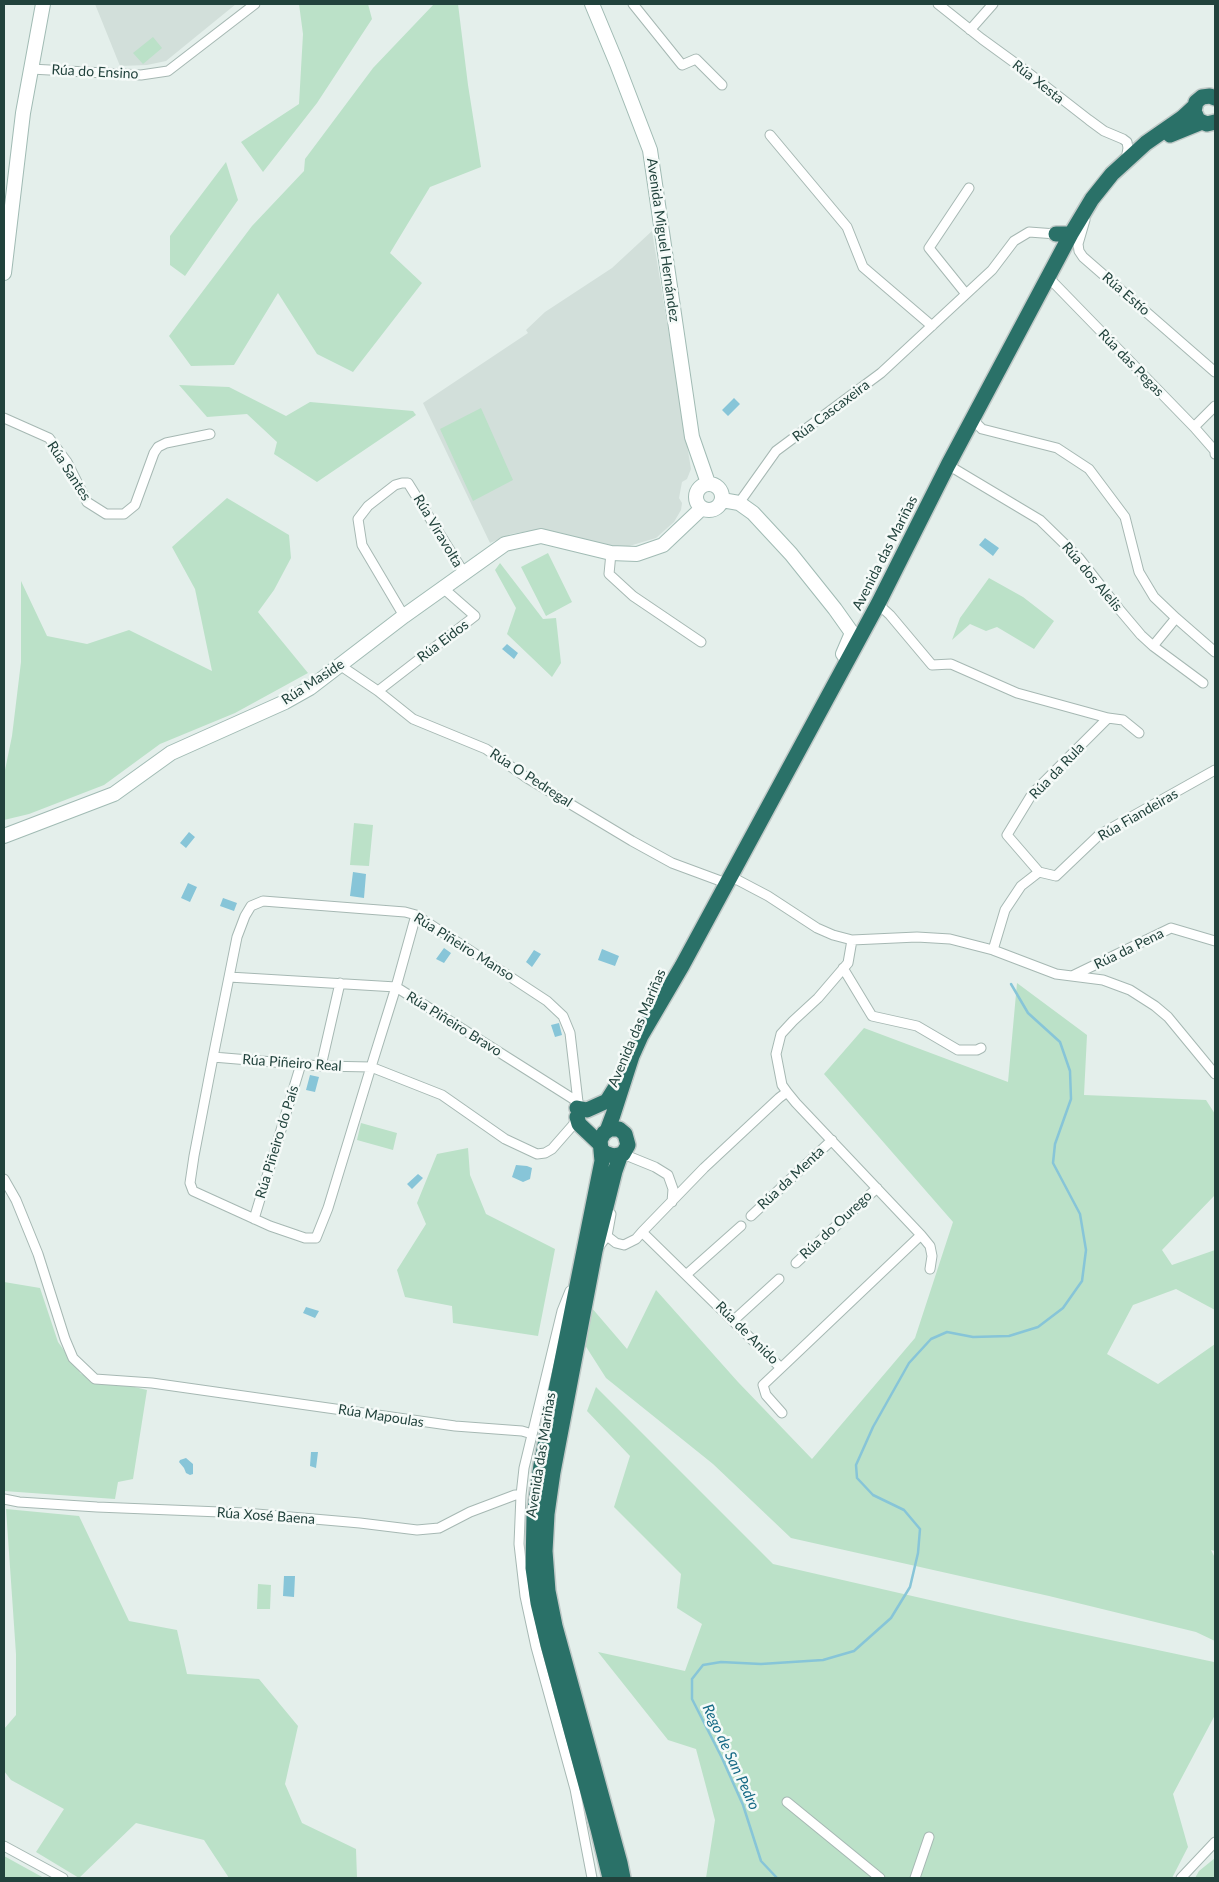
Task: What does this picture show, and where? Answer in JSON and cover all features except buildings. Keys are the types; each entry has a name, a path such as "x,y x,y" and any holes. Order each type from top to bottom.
{"highway":[{"name":"Avenida das Mariñas","path":"620,1878 598,1829 548,1646 538,1603 534,1568 534,1517 541,1464 602,1160 604,1139 632,1056 645,1029 682,966 878,604 948,465 1048,277 1064,238 1102,185 1126,161 1146,143 1182,118 1202,97 1213,96"},
{"path":"1195,106 1196,116 1211,125"},
{"name":"Avenida das Mariñas","path":"1126,161 1179,130 1211,125"},
{"name":"Avenida das Mariñas","path":"625,1134 624,1107 630,1082 682,966"},
{"path":"604,1139 618,1129 625,1134 628,1145 622,1154 617,1156 609,1155 604,1139 580,1109 607,1101 632,1056"},
{"name":"Avenida das Mariñas","path":"620,1878 555,1626 548,1591 545,1551 547,1514 553,1472 595,1252 611,1188 622,1154"}],"street":[{"path":"4,273 8,195 44,4"},
{"name":"Rúa do Ensino","path":"31,69 141,75 168,71 255,4"},
{"name":"Avenida Miguel Hernández","path":"592,4 650,150 692,437 708,483"},
{"path":"632,4 682,65 696,59 722,84"},
{"name":"Rúa Xesta","path":"938,4 1089,120 1104,130 1124,139 1127,142 1128,148 1126,161"},
{"path":"970,30 993,4"},
{"path":"770,135 847,227 863,267 932,326"},
{"path":"966,294 929,248 969,188"},
{"name":"Rúa Estío","path":"1092,199 1078,244 1082,257 1215,372"},
{"name":"Rúa Cascaxeira","path":"739,503 776,451 881,373 992,270 1014,240 1029,232 1064,238"},
{"name":"Rúa das Pegas","path":"1048,277 1194,427 1215,454"},
{"path":"1194,427 1215,406"},
{"path":"974,416 977,424 982,429 1057,448 1089,469 1125,518 1139,572 1154,597 1215,652"},
{"name":"Rúa Santes","path":"4,418 48,438 67,462 87,502 106,514 124,514 135,505 154,453 158,447 166,442 210,434"},
{"name":"Rúa dos Alelis","path":"948,465 1040,520 1079,558 1119,609 1153,646 1203,683"},
{"name":"Rúa Viravolta","path":"404,616 362,545 358,519 368,506 395,485 408,483 464,573"},
{"path":"708,483 719,488 722,500 714,509 705,510 696,502 696,494 700,486 708,483"},
{"path":"722,500 739,503 753,513 791,554 850,628 851,637 820,697 812,724"},
{"name":"Rúa Maside","path":"4,836 114,794 171,753 285,702 310,688 404,616 505,544 541,536 610,553 637,554 663,545 702,508"},
{"path":"842,617 849,620 861,619 901,547 912,538"},
{"path":"610,553 609,574 633,596 701,642"},
{"name":"Rúa Eidos","path":"378,691 475,616 443,588"},
{"path":"878,604 890,615 932,665 951,664 1017,693 1108,718 1124,720 1139,733"},
{"path":"1153,646 1176,618"},
{"name":"Rúa O Pedregal","path":"341,666 378,691 413,719 486,749 527,778 672,863 728,879 768,896 817,928 833,935 852,940 917,937 950,939 993,950 1056,974 1103,980 1130,990 1168,1017 1215,1074"},
{"name":"Rúa da Rula","path":"1039,872 1007,835 1032,794 1108,718"},
{"name":"Rúa Fiandeiras","path":"1039,872 1056,876 1099,836 1215,770"},
{"path":"993,950 1005,910 1021,886 1039,872"},
{"name":"Rúa Piñeiro Manso","path":"371,1067 328,1208 316,1238 305,1238 254,1219 193,1191 190,1183 237,937 251,906 263,901 405,912 416,915 547,1001 563,1016 570,1034 580,1109"},
{"path":"416,915 371,1067 442,1095 505,1139 537,1154 544,1153 559,1142 573,1125 580,1109"},
{"name":"Rúa da Pena","path":"1072,976 1171,928 1215,942"},
{"path":"852,940 848,963 818,998 793,1020 781,1034 776,1054 782,1085 930,1246 932,1256 930,1269"},
{"path":"843,968 872,1016 917,1026 958,1050 977,1050 981,1048"},
{"name":"Rúa Piñeiro Bravo","path":"228,977 396,987 580,1109"},
{"path":"321,1066 340,983"},
{"name":"Rúa Piñeiro Real","path":"213,1057 321,1066 371,1067"},
{"name":"Rúa Piñeiro do País","path":"254,1219 301,1064"},
{"path":"607,1236 616,1243 624,1245 636,1239 704,1168 787,1092"},
{"name":"Rúa da Menta","path":"751,1216 832,1140"},
{"path":"622,1154 655,1166 668,1175 673,1189 672,1202"},
{"name":"Rúa Mapoulas","path":"4,1179 16,1200 38,1254 65,1339 74,1358 95,1379 152,1383 455,1426 522,1431 532,1434"},
{"path":"595,1252 607,1236 613,1201 611,1188"},
{"name":"Rúa do Ourego","path":"796,1263 877,1188"},
{"path":"687,1274 741,1226"},
{"name":"Rúa de Anido","path":"642,1232 781,1368 921,1236"},
{"name":"Avenida das Mariñas","path":"581,1266 562,1311 541,1404 532,1434 520,1495 520,1544 525,1596 575,1789 592,1878"},
{"path":"734,1320 779,1279"},
{"path":"781,1368 763,1385 766,1396 782,1413"},
{"name":"Rúa Xosé Baena","path":"4,1499 19,1502 97,1507 245,1514 360,1523 417,1530 439,1528 470,1512 515,1495 520,1495"},
{"path":"787,1802 880,1878"},
{"path":"915,1878 929,1837"},
{"path":"1181,1878 1215,1842"},
{"path":"4,1846 63,1878"}],"shaded area":[{"path":"95,4 236,4 166,61 147,65 120,66"},
{"path":"652,231 691,469 687,479 682,482 679,498 682,503 681,510 674,522 656,538 626,547 605,546 529,531 511,534 490,543 423,403 528,333 526,330 545,312 612,268"}],"green space":[{"path":"299,4 368,4 372,19 317,103 263,172 241,142 299,104 303,34"},
{"path":"434,4 458,4 481,167 430,187 390,253 422,283 353,372 317,354 278,293 234,365 191,366 169,336 252,226 304,171 305,159 373,68"},
{"path":"153,37 162,48 143,64 133,53"},
{"path":"226,162 238,200 185,276 170,265 170,236"},
{"path":"179,385 229,387 286,416 310,402 413,411 416,415 317,482 274,454 277,442 247,414 207,417"},
{"path":"481,408 513,480 473,501 440,429"},
{"path":"227,498 289,535 291,558 274,590 258,612 308,673 235,713 160,744 104,785 29,814 4,820 4,775 12,736 21,662 21,581 47,636 87,644 129,630 212,671 195,589 172,547"},
{"path":"548,553 572,602 546,616 521,567"},
{"path":"500,563 543,619 556,618 561,663 552,677 507,634 516,608 495,570"},
{"path":"989,578 1023,597 1054,621 1034,649 997,627 986,631 970,624 952,640 960,618"},
{"path":"354,823 373,825 369,866 350,865"},
{"path":"1017,983 1087,1035 1084,1095 1206,1100 1215,1114 1215,1195 1162,1250 1172,1265 1215,1250 1215,1310 1176,1289 1133,1305 1107,1354 1158,1384 1215,1344 1215,1551 1211,1550 1215,1558 1215,1641 1196,1632 1049,1596 791,1538 713,1464 606,1378 583,1342 591,1307 627,1349 656,1290 738,1382 812,1459 915,1338 953,1222 824,1074 864,1028 1008,1082"},
{"path":"361,1123 397,1133 393,1150 357,1140"},
{"path":"468,1148 470,1175 486,1214 555,1249 538,1336 453,1323 452,1306 405,1297 397,1270 426,1224 417,1203 437,1154"},
{"path":"4,1282 40,1288 58,1342 81,1374 147,1390 133,1479 118,1482 115,1499 4,1491"},
{"path":"596,1387 773,1564 1021,1621 1214,1662 1215,1715 1173,1794 1188,1847 1172,1878 706,1878 715,1820 696,1749 668,1740 598,1652 685,1671 702,1624 677,1608 681,1574 614,1507 630,1456 587,1411"},
{"path":"6,1509 79,1516 129,1621 177,1630 187,1674 259,1679 298,1726 285,1784 302,1823 356,1849 357,1878 229,1878 204,1840 136,1823 79,1878 36,1852 64,1809 11,1780 4,1771 4,1729 16,1715 16,1654"},
{"path":"258,1584 271,1585 270,1609 257,1609"},
{"path":"4,1856 44,1878 4,1878"},
{"path":"1215,1858 1215,1878 1195,1878 1199,1871"}],"water":[{"path":"734,398 740,404 728,416 722,410"},
{"path":"985,538 999,548 993,556 979,545"},
{"path":"507,644 518,653 514,659 502,649"},
{"path":"189,832 195,837 186,848 180,843"},
{"path":"353,872 366,874 364,898 350,896"},
{"path":"188,883 197,887 190,902 181,898"},
{"path":"223,898 237,903 234,911 220,906"},
{"path":"444,948 451,953 444,963 436,959"},
{"path":"602,949 619,956 615,966 598,960"},
{"path":"534,950 541,954 532,967 526,962"},
{"path":"559,1023 562,1035 555,1037 551,1025"},
{"path":"310,1075 319,1077 315,1092 306,1090"},
{"path":"516,1165 532,1168 530,1179 523,1182 512,1177"},
{"path":"418,1174 423,1178 412,1189 407,1184"},
{"path":"306,1307 319,1311 315,1318 303,1313"},
{"path":"311,1452 318,1452 316,1468 310,1466"},
{"path":"186,1458 193,1464 193,1474 190,1475 186,1473 179,1462"},
{"path":"284,1576 295,1576 294,1597 283,1596"}],"waterway":[{"name":"Rego de San Pedro","path":"777,1878 761,1861 743,1805 692,1699 692,1679 703,1665 721,1662 761,1664 823,1660 854,1651 891,1618 910,1587 918,1553 920,1529 904,1510 873,1495 857,1478 856,1465 873,1427 909,1363 931,1339 947,1332 973,1337 1009,1336 1038,1327 1063,1308 1082,1281 1086,1250 1080,1214 1053,1163 1055,1144 1071,1099 1070,1071 1060,1042 1028,1013 1011,984"}]}
